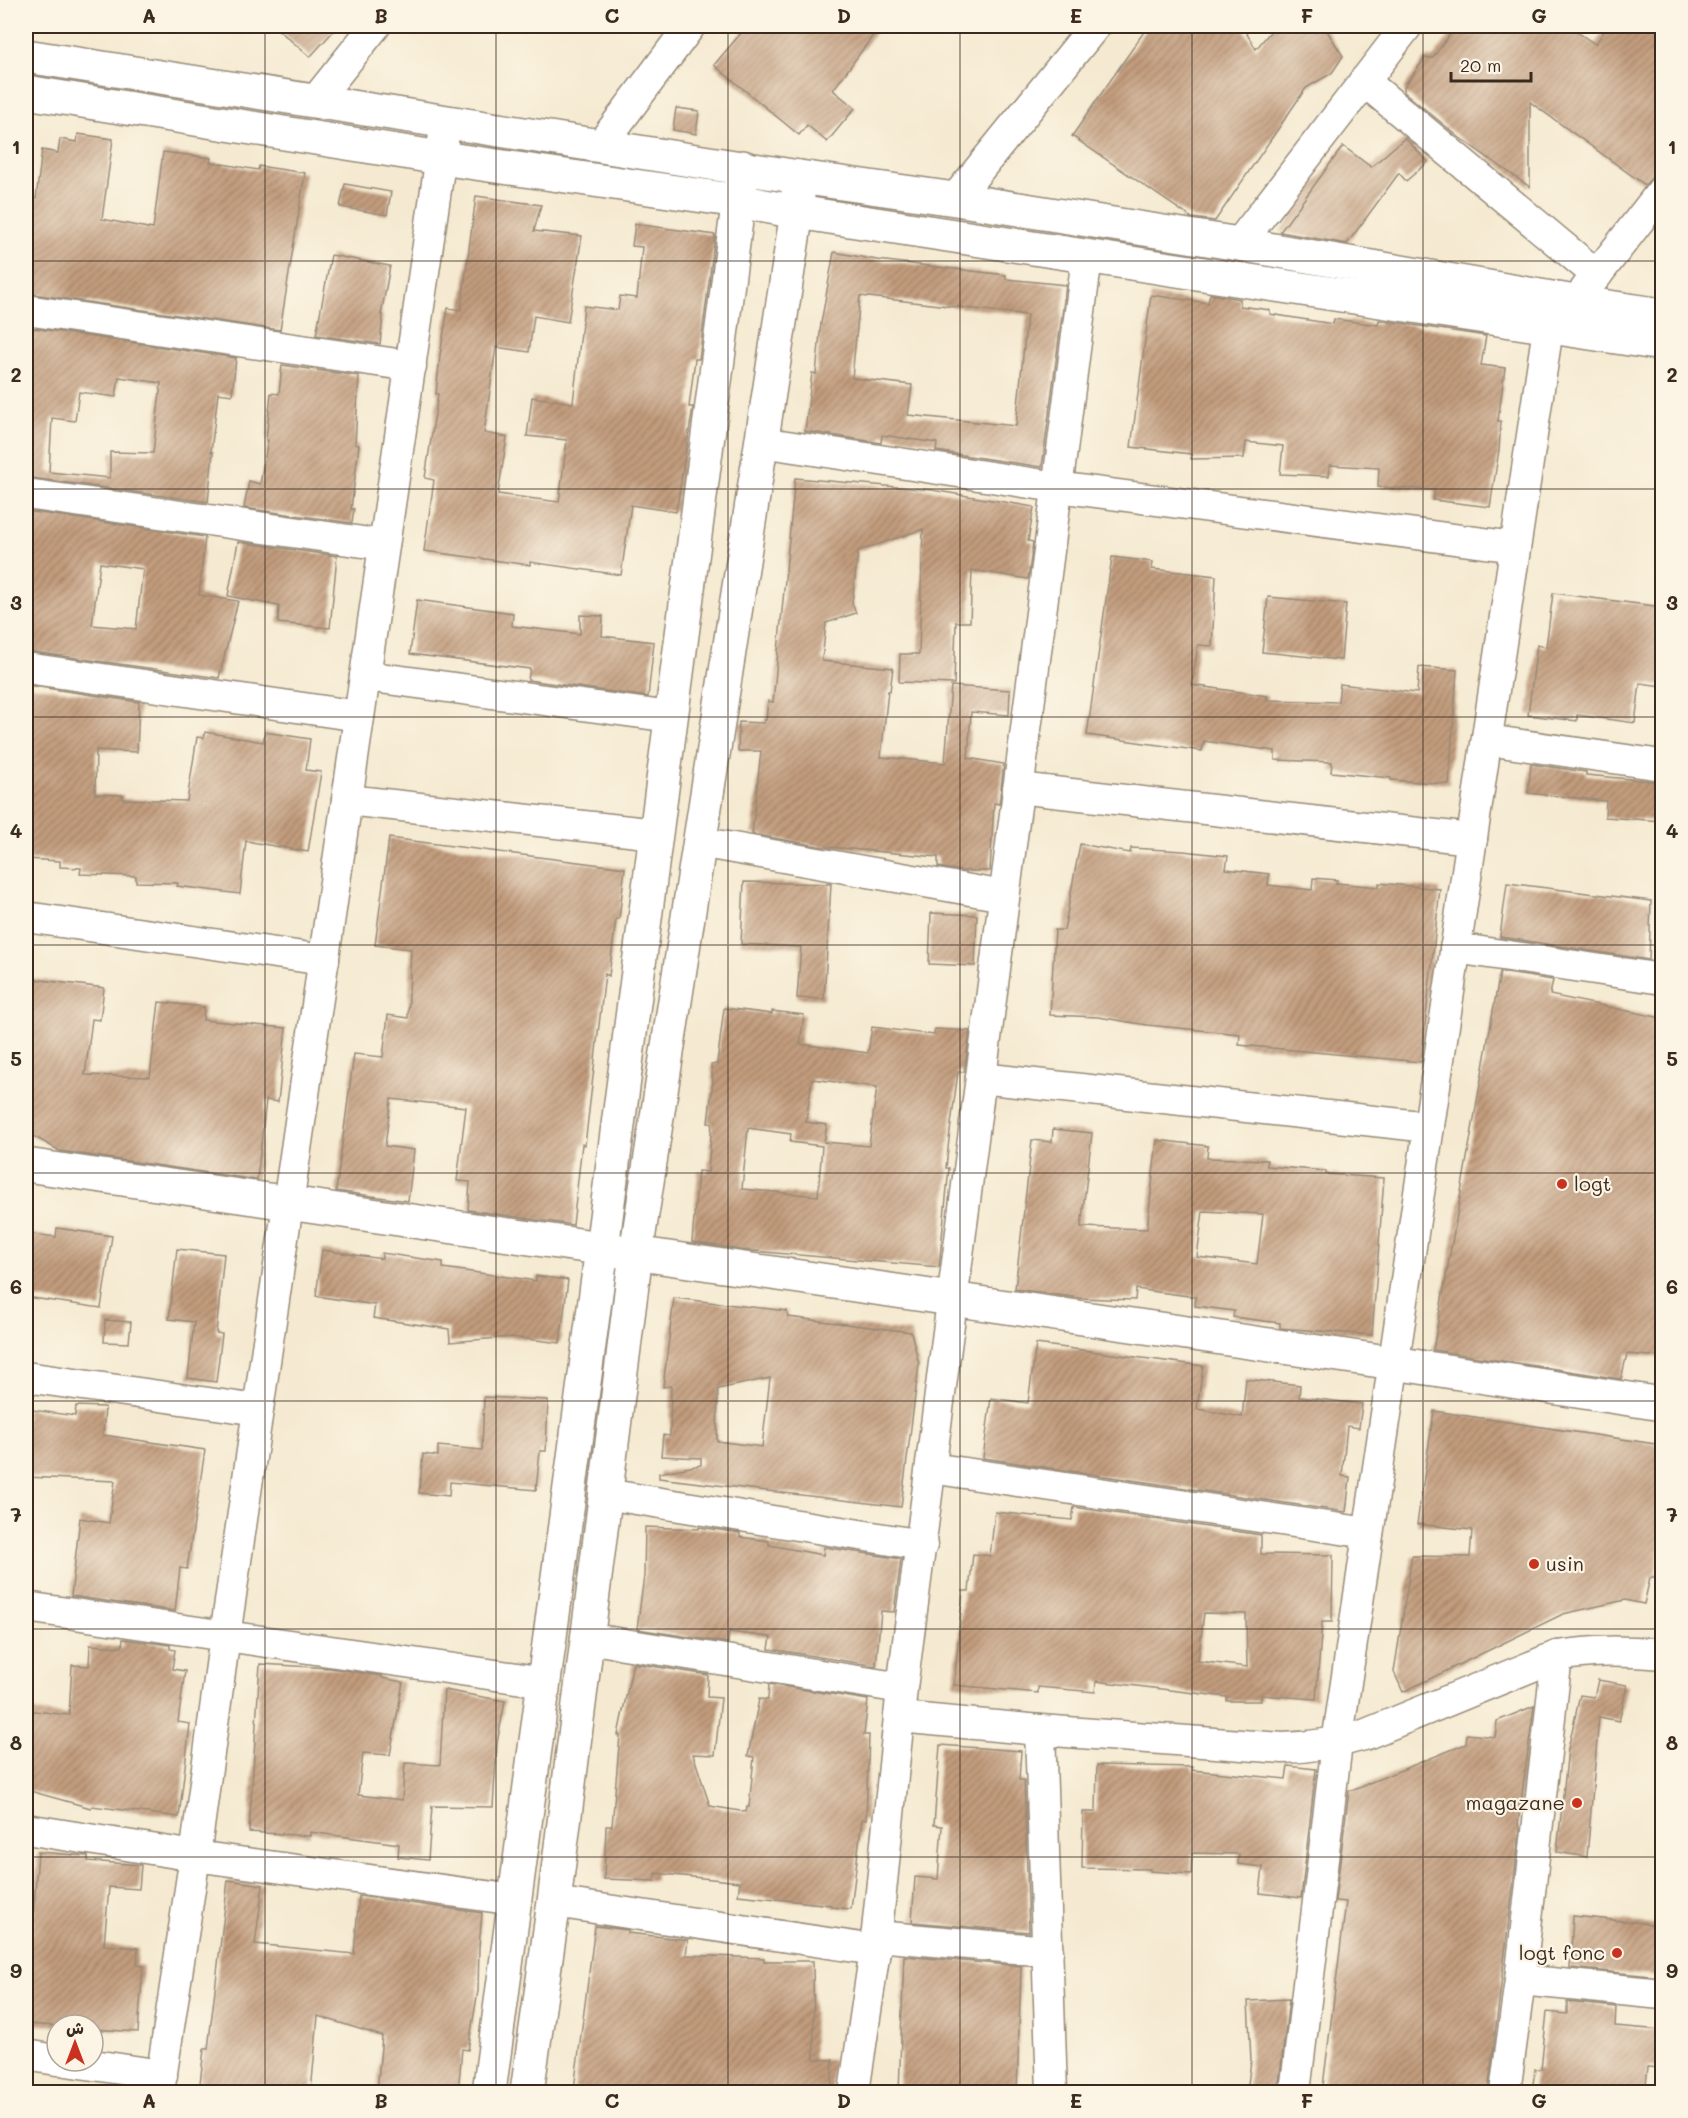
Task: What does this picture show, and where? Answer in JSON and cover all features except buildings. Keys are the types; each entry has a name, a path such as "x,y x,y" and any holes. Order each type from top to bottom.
{"main road":[{"path":"26,56 799,177 955,199 1662,315"},
{"path":"26,92 441,158 738,201 1087,257 1662,344"},
{"path":"489,2092 743,167"},
{"path":"527,2092 554,1902 636,1253 797,212 799,177"},
{"path":"26,1165 1394,1363 1662,1404"}],"street":[{"path":"315,101 375,26"},
{"path":"601,145 690,26"},
{"path":"955,199 1095,26"},
{"path":"1239,244 1364,81 1392,31"},
{"path":"1364,81 1597,275"},
{"path":"105,2071 160,2084 446,121"},
{"path":"1575,302 1662,191"},
{"path":"854,2092 875,1943 900,1702 1087,257"},
{"path":"26,310 411,366"},
{"path":"1295,2092 1337,1743 1548,328"},
{"path":"761,442 1057,487 1515,547"},
{"path":"26,494 384,545"},
{"path":"26,668 359,716"},
{"path":"365,676 671,717"},
{"path":"1487,740 1662,765"},
{"path":"1018,788 1472,839"},
{"path":"347,800 656,834"},
{"path":"699,842 1005,896"},
{"path":"26,917 324,960"},
{"path":"1455,948 1662,979"},
{"path":"981,1078 1429,1127"},
{"path":"26,1377 258,1410"},
{"path":"931,1468 1368,1533"},
{"path":"604,1494 922,1545"},
{"path":"26,1607 544,1682"},
{"path":"586,1638 1040,1730 1283,1748 1337,1743 1364,1735 1557,1656 1615,1650 1662,1654"},
{"path":"1505,2092 1557,1656"},
{"path":"1040,1730 1052,2092"},
{"path":"26,1829 195,1856 515,1900"},
{"path":"554,1902 875,1943 1048,1951"},
{"path":"1520,1980 1662,1995"},
{"path":"26,2055 45,2058"}],"place":[{"name":"logt","path":"1562,1184"},
{"name":"usin","path":"1534,1564"},
{"name":"magazane","path":"1577,1803"},
{"name":"logt fonc","path":"1617,1953"}]}
